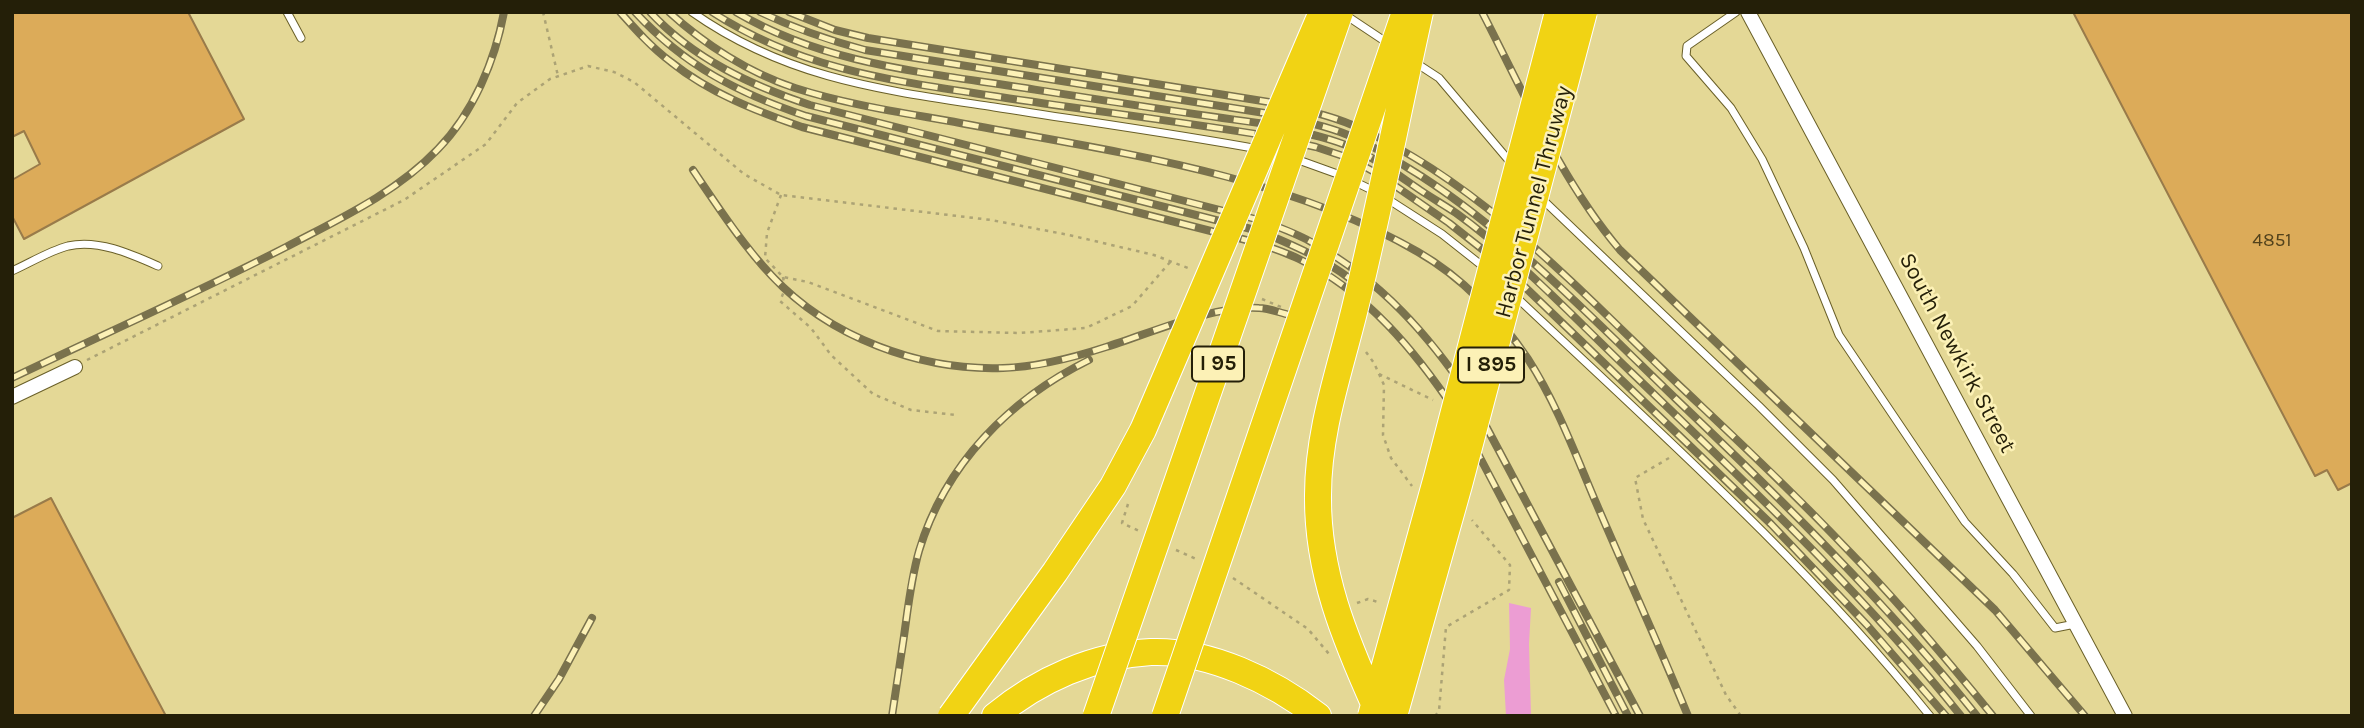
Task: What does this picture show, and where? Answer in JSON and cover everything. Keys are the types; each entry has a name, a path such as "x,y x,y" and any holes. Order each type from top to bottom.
{"highway":[{"path":"951,716 1055,572 1105,497 1143,430 1322,12"},
{"name":"I 95","path":"1096,716 1340,12"},
{"name":"I 95","path":"1165,716 1405,12"},
{"path":"1380,716 1350,651 1326,580 1318,496 1320,453 1420,12"},
{"name":"Harbor Tunnel Thruway","path":"1371,716 1558,12"},
{"name":"Harbor Tunnel Thruway","path":"1394,716 1459,485 1584,12"},
{"path":"995,716 1011,702 1039,685 1072,670 1106,659 1151,652 1222,664 1255,676 1308,708"}],"street":[{"name":"South Newkirk Street","path":"1748,12 2125,716"},
{"path":"12,397 75,367"}],"lane":[{"path":"287,12 301,38"},
{"path":"692,12 741,43 778,60 854,84 1270,152"},
{"path":"1340,12 1395,49"},
{"path":"1736,12 1687,46 1686,56 1731,108 1762,159 1804,248 1839,335 1965,522 2013,574 2055,628 2076,624"},
{"path":"1406,56 1439,78 1523,177"},
{"path":"1284,155 1311,163 1362,185 1442,234 1493,274 1764,531 1859,632 1930,716"},
{"path":"1531,187 1567,225 1672,321 1833,480 1977,646 2031,716"},
{"path":"12,271 64,247 75,245 124,251 158,265"}],"path":[{"path":"542,12 558,76"},
{"path":"75,367 404,200 486,144 517,103 550,79 588,66 614,72 634,82 744,174 780,195 991,220 1154,255 1196,271"},
{"path":"780,195 767,233 765,258 783,277 785,289 780,301 811,328 831,355 873,394 911,410 956,415"},
{"path":"783,277 808,282 938,331 1019,332 1086,328 1132,306 1171,261"},
{"path":"1258,297 1282,308"},
{"path":"1362,347 1374,363 1384,385 1383,435 1391,458 1410,485 1422,491"},
{"path":"1379,374 1433,400"},
{"path":"1679,451 1635,478 1643,520 1726,695 1741,716"},
{"path":"1434,716 1439,711 1446,627 1509,590 1510,565 1470,518"},
{"path":"1357,603 1368,599 1381,604"},
{"path":"1320,643 1322,629"}],"shaded area":[{"path":"12,12 2352,12 2352,716 12,716"},
{"path":"1509,603 1531,608 1531,716 1506,716 1504,680 1510,649"}],"building":[{"path":"12,12 188,12 244,119 24,239 12,216 12,180 40,164 24,131 12,137"},
{"path":"2073,12 2352,12 2352,483 2338,490 2327,470 2315,476"},
{"path":"51,498 166,716 12,716 12,518"}],"railway":[{"path":"12,378 286,247 366,204 404,179 451,135 472,103 495,49 504,12"},
{"path":"620,12 664,57 701,83 734,100 802,127 1254,242 1299,259 1346,288 1388,325 1424,367 1456,412 1616,716"},
{"path":"635,12 693,63 735,87 781,107 806,116 1259,231 1314,256 1340,271 1364,290"},
{"path":"650,12 685,44 724,69 766,89 810,105 1263,221 1301,237 1338,258 1382,292 1401,311 1438,352 1471,398 1640,716"},
{"path":"669,12 728,56 795,88 877,108 1136,156 1254,184 1366,225 1418,252 1450,273 1479,299 1517,343 1548,394 1566,430 1688,716"},
{"path":"712,12 781,48 851,71 961,91 1262,135 1316,147 1349,158 1378,174 1449,223 1501,264 1771,524 1867,625 1946,716"},
{"path":"736,12 803,43 872,63 1266,124 1332,140 1371,157 1480,231 1547,290 1802,539 1884,626 1961,716"},
{"path":"760,12 811,33 865,50 1271,114 1336,131 1381,152 1421,176 1489,225 1584,310 1754,474 1869,591 1977,716"},
{"path":"789,12 835,30 868,38 1275,103 1340,120 1407,153 1491,211 1531,244 1763,464 1882,586 1993,716"},
{"path":"1482,12 1562,166 1620,250 1995,610 2085,716"},
{"path":"693,170 751,251 795,298 848,333 908,356 972,367 1016,367 1080,355 1182,321 1222,311 1263,308 1290,315"},
{"path":"892,716 916,562 931,519 945,490 963,463 1007,415 1033,394 1089,360"},
{"path":"1559,582 1628,716"},
{"path":"534,716 559,679 592,618"}]}
